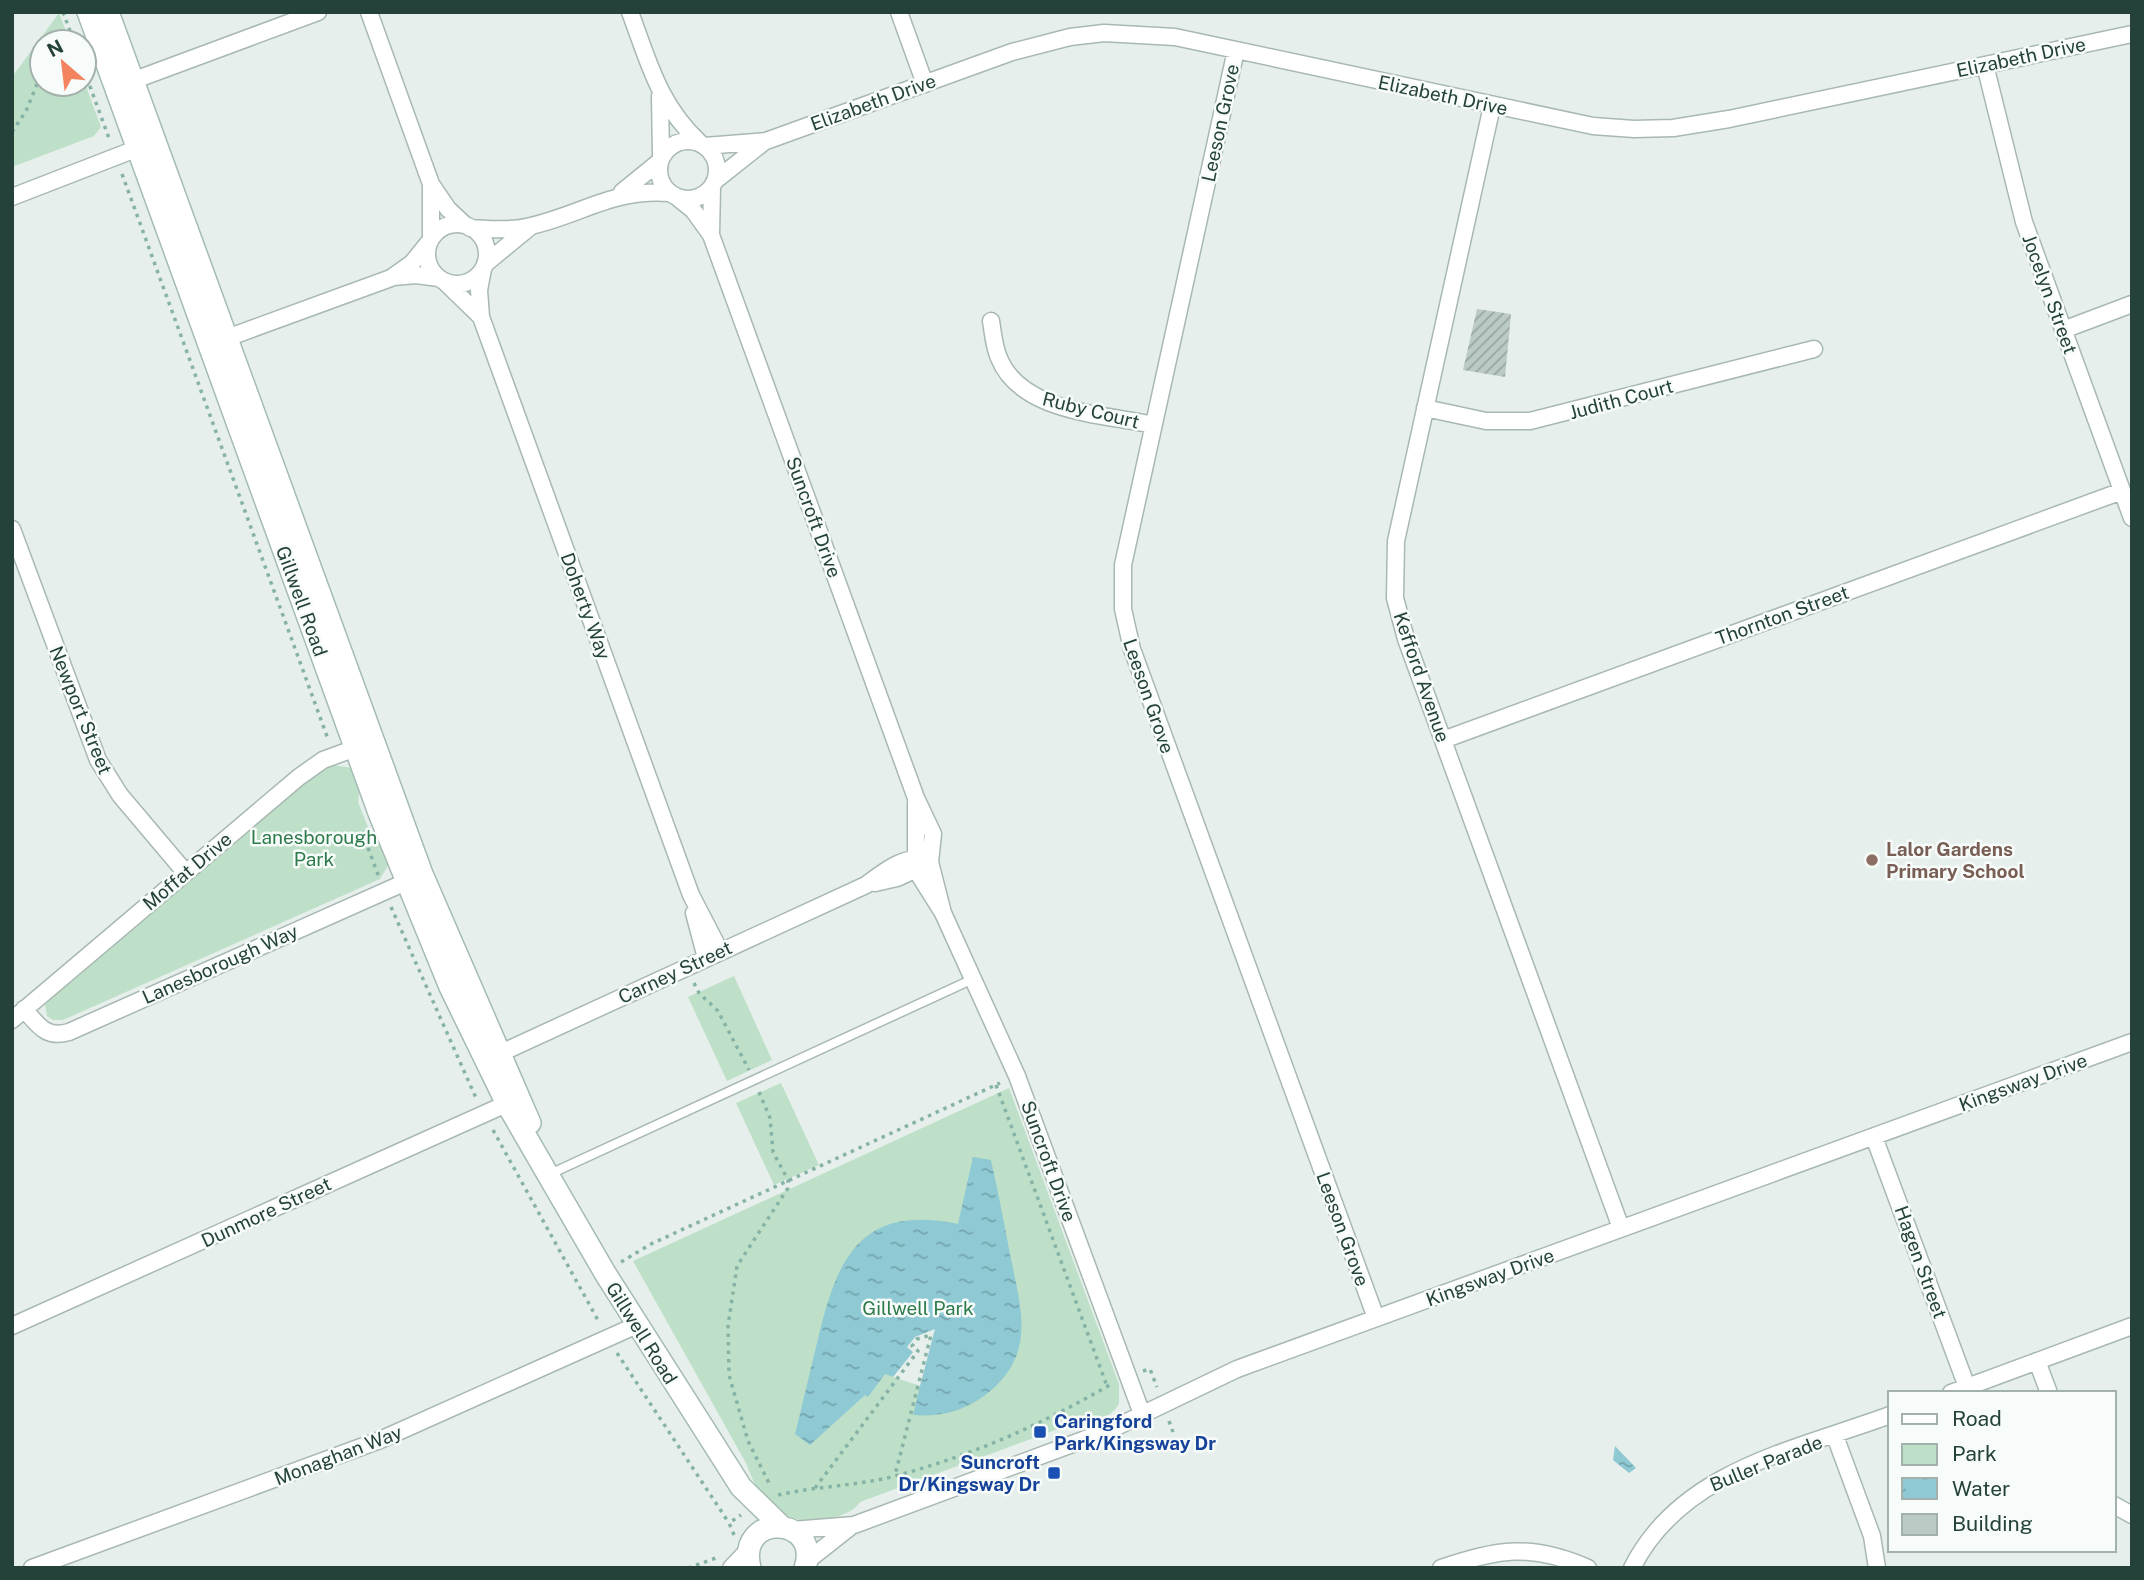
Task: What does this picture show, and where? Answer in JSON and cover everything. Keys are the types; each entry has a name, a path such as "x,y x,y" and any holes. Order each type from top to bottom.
{"street":[{"name":"Gillwell Road","path":"88,12 147,145 414,878 493,1057 550,1174 604,1273 741,1488 805,1543 806,1564"},
{"name":"Gillwell Road","path":"108,12 132,81 147,145"},
{"path":"132,81 318,12"},
{"path":"369,12 431,184 448,209 483,239 487,256 484,267"},
{"path":"218,342 391,278 416,275 466,282 530,227 617,195 648,191 697,198 714,183 716,161 703,144 679,124 660,95 630,12"},
{"path":"899,12 925,84"},
{"name":"Elizabeth Drive","path":"703,144 766,141 1041,43 1104,33 1175,37 1492,106 1594,126 1634,130 1729,120 2132,34"},
{"name":"Leeson Grove","path":"1236,50 1123,565 1121,587 1126,629 1376,1318"},
{"name":"Jocelyn Street","path":"1985,65 2014,191 2132,518"},
{"path":"660,95 660,179 673,195"},
{"name":"Kefford Avenue","path":"1492,106 1396,541 1394,575 1400,620 1621,1228"},
{"path":"617,195 660,159 674,143 682,140 703,144"},
{"name":"Elizabeth Drive","path":"714,183 766,141"},
{"path":"12,197 147,145"},
{"name":"Suncroft Drive","path":"711,235 714,183"},
{"path":"431,184 429,266 442,280"},
{"name":"Suncroft Drive","path":"673,195 693,210 711,235 916,798 920,863 1017,1076 1142,1414"},
{"path":"391,278 412,263 430,240 446,226 530,227"},
{"name":"Doherty Way","path":"484,267 479,290 481,317 713,954"},
{"name":"Doherty Way","path":"442,280 481,317"},
{"path":"2063,330 2132,304"},
{"name":"Ruby Court","path":"991,321 999,358 1014,382 1027,392 1064,406 1153,425"},
{"name":"Judith Court","path":"1425,408 1486,421 1530,421 1815,349"},
{"name":"Thornton Street","path":"1443,740 2122,491"},
{"name":"Newport Street","path":"12,529 98,760 120,796 185,872"},
{"name":"Moffat Drive","path":"18,1015 307,771 323,760 365,745"},
{"name":"Carney Street","path":"493,1057 713,954 920,863"},
{"name":"Lanesborough Way","path":"18,1015 46,1033 59,1035 69,1032 414,878"},
{"name":"Kingsway Drive","path":"787,1528 854,1525 1081,1442 1237,1369 2132,1042"},
{"name":"Dunmore Street","path":"12,1326 514,1101"},
{"name":"Hagen Street","path":"1874,1137 1967,1387"},
{"name":"Monaghan Way","path":"32,1568 380,1440 637,1325"},
{"path":"1956,1391 2132,1326"},
{"path":"2037,1361 2048,1391"},
{"name":"Buller Parade","path":"1632,1568 1655,1531 1673,1511 1712,1482 1888,1416"},
{"path":"1835,1436 1872,1536 1877,1568"},
{"name":"Gillwell Road","path":"741,1488 750,1553"},
{"path":"2116,1506 2132,1515"},
{"name":"Kingsway Drive","path":"806,1564 854,1525"},
{"path":"731,1568 750,1553 764,1530 787,1528"},
{"path":"1441,1568 1482,1554 1514,1550 1553,1555 1588,1568"}],"lane":[{"path":"550,1174 973,979"}],"path":[{"path":"12,132 31,98"},
{"path":"604,1273 651,1244 1017,1076"},
{"path":"996,1085 1107,1386"},
{"path":"788,1180 788,1188 737,1266 730,1303 728,1362 748,1441 776,1496 895,1476 1033,1427 1107,1386 1150,1369 1173,1432"},
{"path":"814,1490 918,1351 912,1346 917,1339 931,1335 895,1476"}],"green space":[{"path":"59,13 65,28 48,28"},
{"path":"28,55 28,98 90,98 101,127 94,136 12,167 12,77"},
{"name":"Lanesborough Park","path":"333,765 353,768 360,785 358,802 370,832 383,846 390,862 380,879 63,1020 53,1020 47,1016 45,1005 59,990 314,775"},
{"path":"734,976 772,1060 727,1081 688,997"},
{"path":"781,1083 819,1165 774,1185 736,1103"},
{"name":"Gillwell Park","path":"1009,1088 1119,1384 1119,1404 1105,1416 1093,1416 860,1502 845,1514 818,1521 803,1521 790,1517 778,1510 759,1490 633,1261"}],"water":[{"path":"973,1157 991,1160 1018,1294 1021,1331 1019,1348 1012,1364 1001,1380 984,1396 959,1410 932,1415 913,1415 920,1386 885,1374 868,1397 865,1395 810,1445 795,1434 825,1310 845,1262 859,1244 876,1230 898,1222 925,1220 958,1224"},
{"path":"1615,1446 1636,1468 1629,1473 1613,1460"}],"pier":[{"path":"935,1329 920,1386 893,1377 913,1352 907,1347 915,1337"}],"building":[{"path":"1477,309 1511,314 1505,377 1463,370"}],"place":[{"name":"Lalor Gardens Primary School","path":"1872,860"},
{"name":"Caringford Park/Kingsway Dr","path":"1040,1432"},
{"name":"Suncroft Dr/Kingsway Dr","path":"1054,1473"}]}
